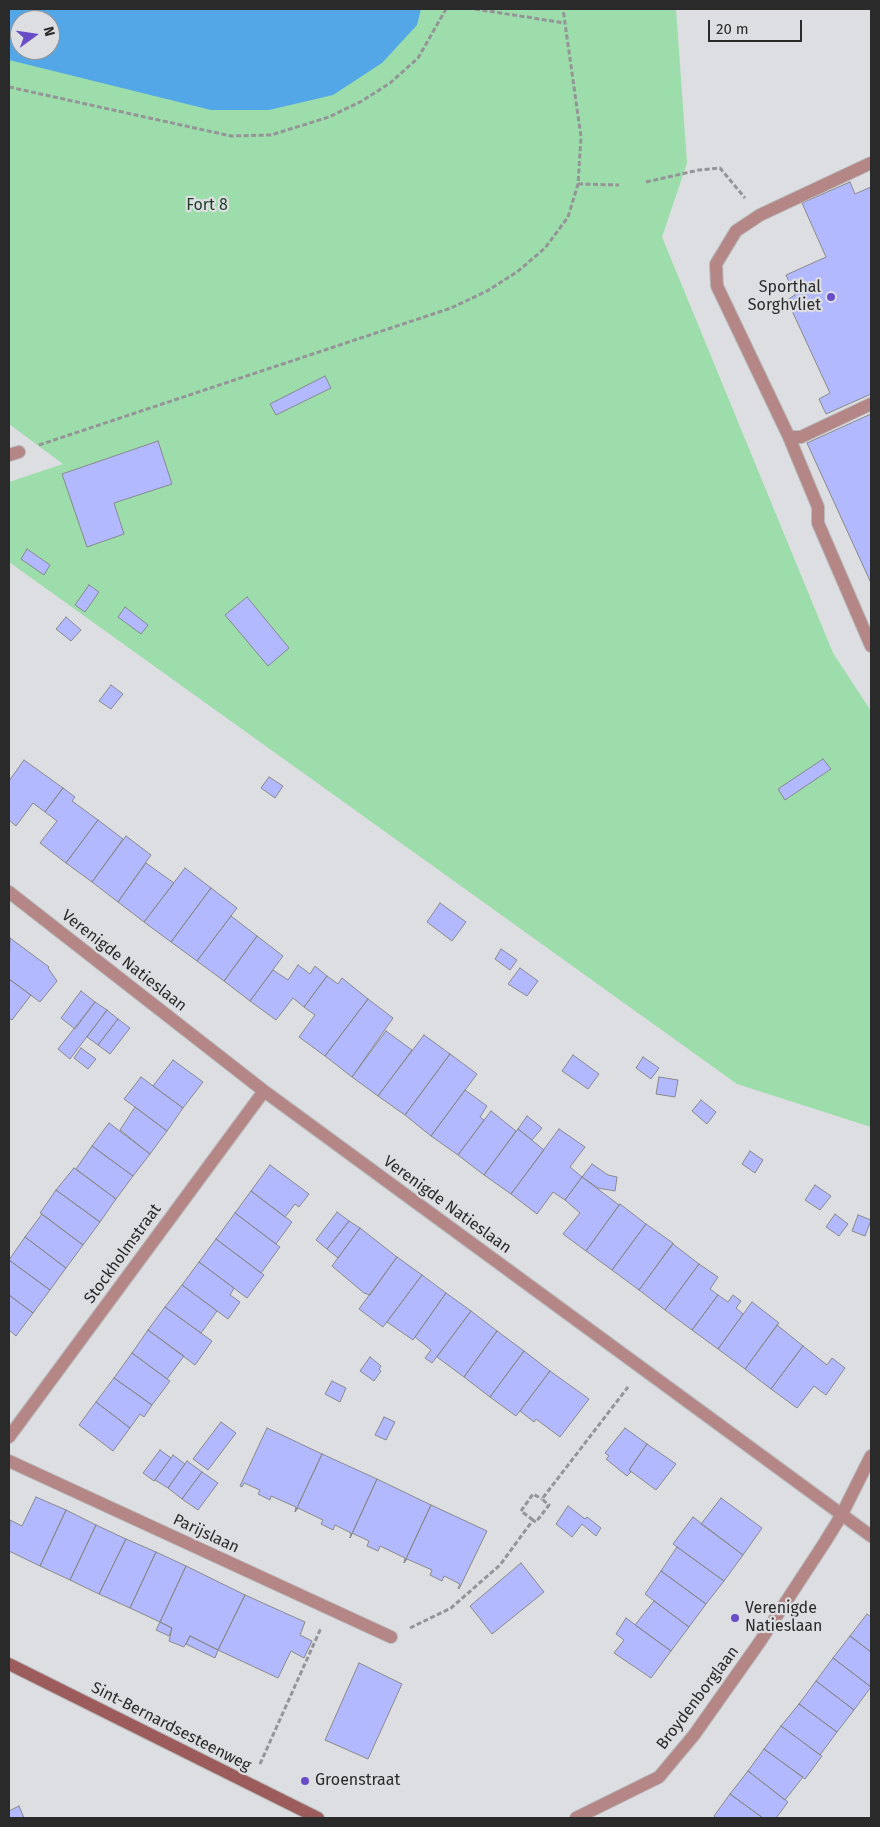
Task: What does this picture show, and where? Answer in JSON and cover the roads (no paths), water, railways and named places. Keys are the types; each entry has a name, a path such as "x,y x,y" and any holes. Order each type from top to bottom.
{"main road":[{"name":"Sint-Bernardsesteenweg","path":"9,1664 318,1818"}],"street":[{"path":"871,163 760,215 736,231 716,264 717,286 789,436 818,507 818,523 871,646"},
{"path":"789,436 800,437 871,404"},
{"name":"Verenigde Natieslaan","path":"9,892 264,1090 841,1516 871,1536"},
{"name":"Stockholmstraat","path":"9,1437 264,1090"},
{"name":"Broydenborglaan","path":"576,1818 658,1777 694,1735 748,1659 841,1516 871,1456"},
{"name":"Parijslaan","path":"9,1461 390,1637"}],"water":[{"path":"9,9 421,9 417,25 382,63 333,95 269,110 211,110 9,60"}],"place":[{"name":"Sporthal Sorghvliet","path":"831,297"},
{"name":"Verenigde Natieslaan","path":"735,1618"},
{"name":"Groenstraat","path":"305,1781"}],"park label":[{"name":"Fort 8","path":"207,206"}]}
